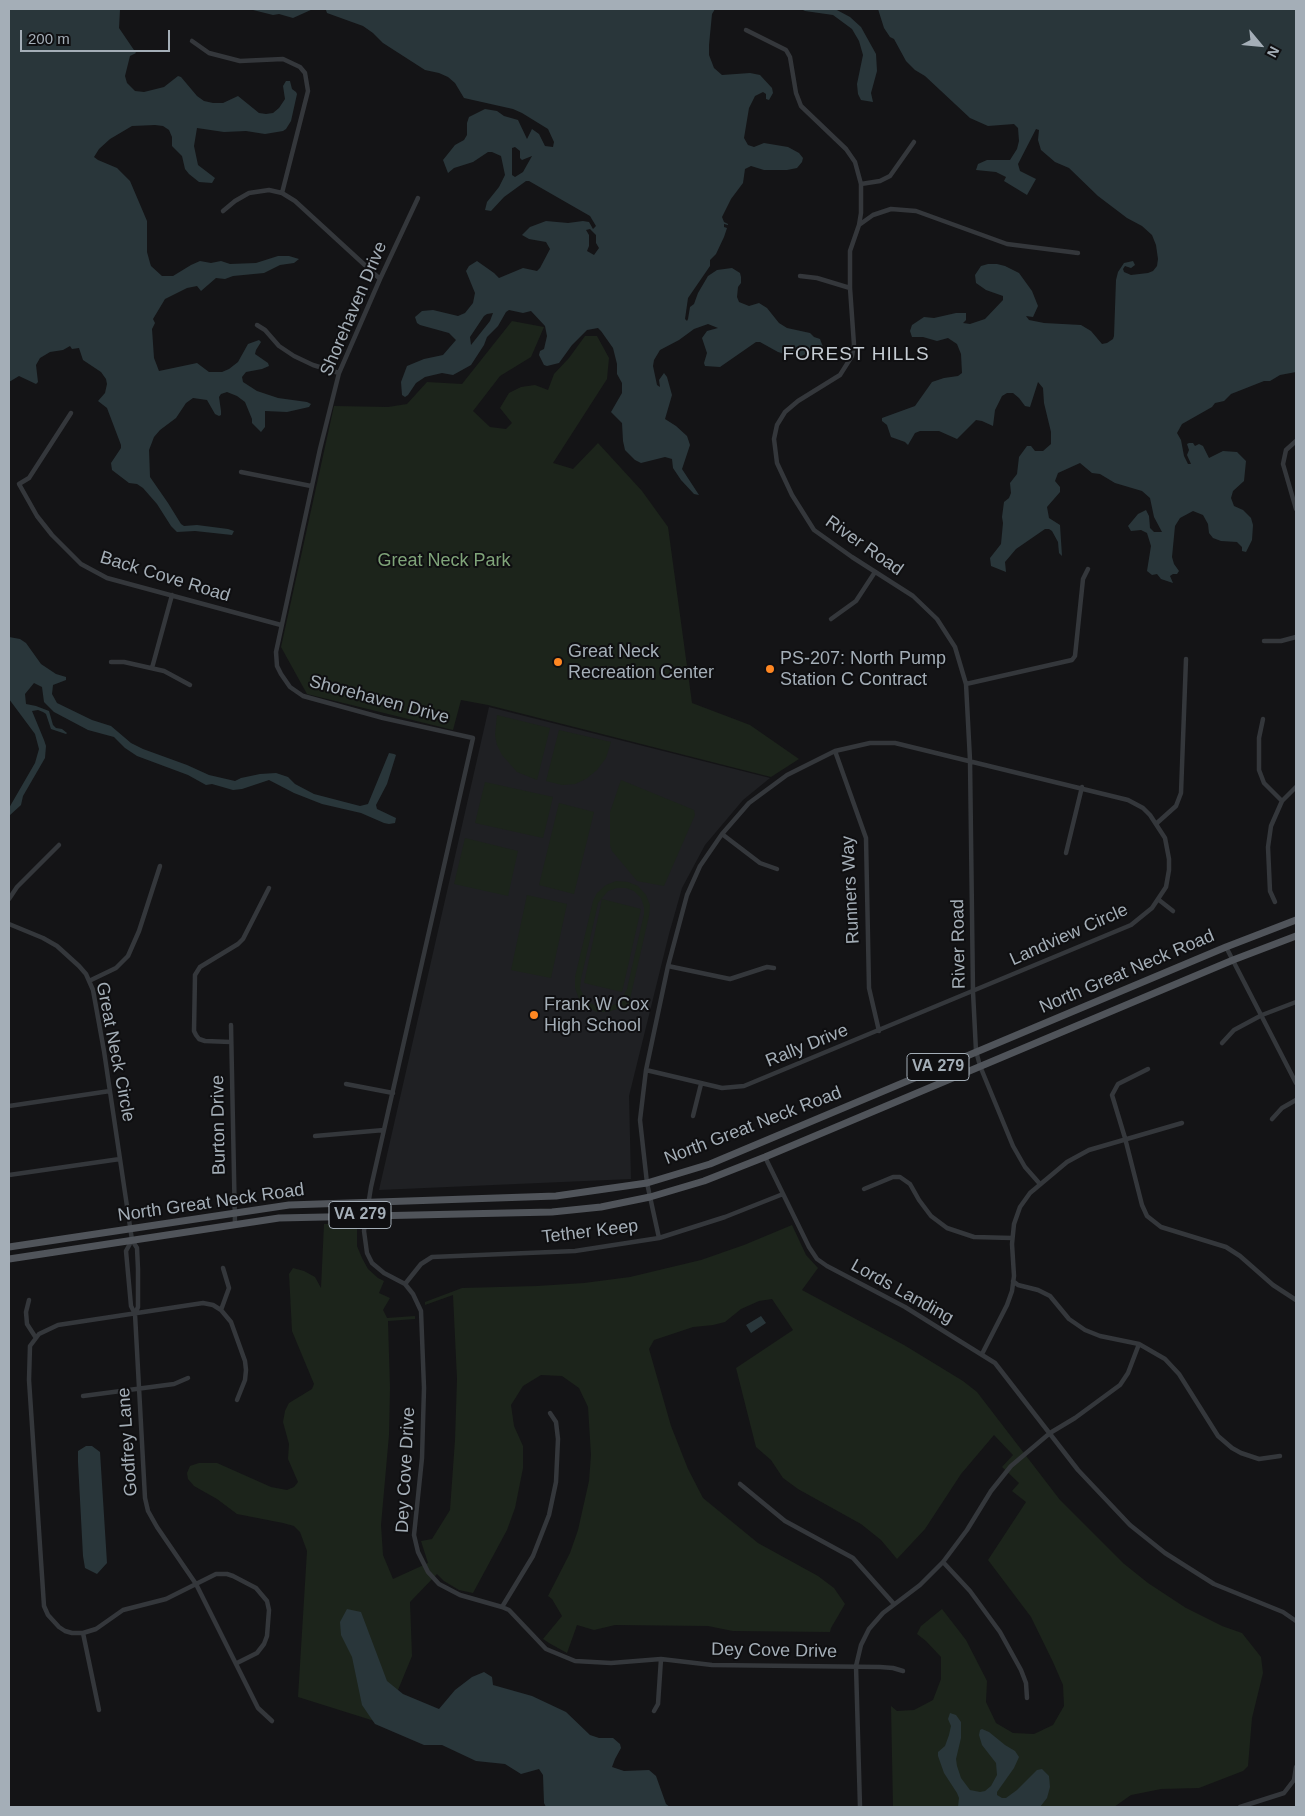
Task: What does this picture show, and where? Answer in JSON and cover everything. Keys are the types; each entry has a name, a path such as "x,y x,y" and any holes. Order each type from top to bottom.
{"main road":[{"name":"North Great Neck Road","path":"9,1247 289,1205 368,1204 556,1196 647,1183 710,1164 1226,947 1296,920"},
{"name":"North Great Neck Road","path":"9,1259 279,1218 552,1212 601,1207 650,1197 704,1181 765,1157 1233,960 1296,936"}],"street":[{"name":"River Road","path":"746,30 786,50 790,57 796,93 801,106 850,154 858,169 861,184 861,213 850,251 850,288 854,345 852,356 840,375 798,401 785,412 777,425 774,439 777,463 792,496 814,530 913,596 937,619 955,647 966,684 970,760 973,992 976,1052 1018,1157 1040,1184"},
{"path":"192,41 209,53 240,61 283,59 300,67 305,74 308,91 282,194"},
{"path":"861,184 880,181 890,176 914,142"},
{"path":"223,211 234,201 249,193 269,190 282,194 295,201 380,279"},
{"name":"Shorehaven Drive","path":"368,1204 473,738 310,699 296,692 286,682 277,666 276,652 339,373 418,198"},
{"path":"859,225 873,215 891,209 916,211 1007,244 1078,253"},
{"path":"800,276 817,278 850,288"},
{"path":"258,325 279,346 294,357 313,366 339,373"},
{"name":"Back Cove Road","path":"71,413 29,478 19,484 47,530 76,560 89,570 107,578 281,625"},
{"path":"1296,441 1286,450 1283,464 1296,509"},
{"path":"241,472 312,486"},
{"path":"966,684 1072,660 1075,656 1083,579 1088,569"},
{"path":"830,619 856,601 875,572"},
{"path":"152,668 172,596"},
{"path":"1264,642 1281,641 1296,637"},
{"path":"1157,823 1176,806 1181,794 1186,659"},
{"path":"110,662 124,662 173,674 190,685"},
{"path":"1264,719 1259,738 1259,770 1264,783 1282,801"},
{"name":"Landview Circle","path":"659,1238 647,1183 640,1120 646,1070 668,966 687,895 700,866 722,834 749,804 787,775 835,751 870,743 895,743 1128,800 1143,808 1157,823 1165,838 1169,864 1166,887 1146,915 1131,925 973,992"},
{"name":"Runners Way","path":"835,751 866,838 869,988 879,1031"},
{"path":"1275,902 1270,891 1268,847 1271,826 1282,801 1296,787"},
{"path":"1066,854 1082,788"},
{"path":"722,834 760,863 777,869"},
{"path":"9,899 17,887 59,844"},
{"path":"89,981 116,968 128,956 139,931 160,866"},
{"path":"231,1042 205,1041 199,1039 196,1035 194,1031 195,975 200,967 243,939 269,888"},
{"path":"1158,900 1173,911"},
{"name":"Great Neck Circle","path":"9,924 57,946 79,966 89,981 96,1001 130,1229"},
{"path":"1226,947 1296,1083"},
{"path":"668,966 730,978 767,967 774,968"},
{"name":"Rally Drive","path":"646,1070 722,1088 744,1086 973,992"},
{"path":"1222,1043 1234,1030 1262,1015 1296,1002"},
{"name":"Burton Drive","path":"231,1025 235,1225"},
{"path":"1148,1069 1118,1084 1113,1091 1112,1100 1126,1138 1142,1205 1151,1221 1161,1227 1226,1247 1240,1256 1273,1285 1296,1300"},
{"path":"346,1084 392,1093"},
{"path":"693,1116 701,1084"},
{"path":"9,1106 110,1091"},
{"path":"1272,1119 1282,1108 1296,1100"},
{"path":"982,1354 989,1342 994,1327 1007,1305 1013,1281 1012,1238 1014,1224 1020,1207 1030,1193 1056,1170 1078,1155 1098,1146 1182,1123"},
{"path":"315,1136 384,1130"},
{"name":"Lords Landing","path":"765,1157 808,1248 821,1262 905,1307 982,1354 1002,1370 1078,1470 1130,1525 1165,1553 1214,1584 1283,1612 1296,1621"},
{"path":"9,1176 120,1158"},
{"path":"864,1189 893,1177 900,1177 910,1184 931,1216 947,1228 974,1237 1012,1238"},
{"name":"Tether Keep","path":"405,1284 426,1259 439,1255 575,1251 659,1238 725,1218 783,1194"},
{"name":"Dey Cove Drive","path":"368,1204 365,1245 369,1257 376,1267 405,1284 418,1302 422,1317 424,1388 422,1458 414,1535 418,1552 428,1572 439,1584 460,1595 502,1607 516,1617 546,1649 575,1661 611,1663 661,1659 712,1665 856,1666 893,1668 903,1671"},
{"name":"Godfrey Lane","path":"130,1229 136,1248 138,1269 138,1307 135,1314"},
{"name":"Godfrey Lane","path":"132,1240 126,1251 131,1306 135,1314 145,1498 148,1512 196,1584 258,1708 272,1721"},
{"path":"221,1310 229,1288 223,1268"},
{"path":"1013,1281 1018,1285 1038,1290 1050,1296 1069,1319 1086,1330 1100,1336 1139,1344 1157,1353 1171,1364 1210,1423 1225,1442 1241,1453 1266,1459 1280,1456"},
{"path":"29,1300 26,1324 36,1338"},
{"path":"237,1400 245,1380 245,1361 231,1322 221,1310 212,1305 203,1303 58,1325 45,1330 30,1346 28,1356 44,1606 48,1615 59,1628 72,1634 83,1633 96,1629 123,1610 166,1599 216,1574 227,1574 256,1588 267,1601 269,1610 267,1636 264,1644 257,1653 237,1663"},
{"path":"860,1807 856,1666 860,1645 869,1629 883,1613 920,1585 943,1562 967,1530 981,1505 1002,1476 1021,1457 1050,1433 1075,1418 1120,1385 1128,1373 1139,1344"},
{"path":"83,1396 174,1384 188,1378"},
{"path":"502,1607 533,1556 549,1515 556,1482 558,1439 556,1422 550,1412"},
{"path":"740,1484 785,1521 852,1558 894,1604"},
{"path":"943,1562 970,1591 1000,1632 1021,1670 1026,1683 1027,1698"},
{"path":"83,1633 99,1710"},
{"path":"654,1710 658,1704 661,1659"},
{"path":"1240,1807 1284,1793 1294,1780 1296,1767"}],"shaded area":[{"path":"9,9 120,10 119,28 136,53 130,56 125,76 127,83 135,91 144,92 164,87 178,76 204,101 223,103 238,96 259,113 266,114 273,113 285,99 283,86 286,81 290,81 292,89 297,94 291,121 283,131 265,134 246,131 224,132 197,128 194,146 198,165 215,178 212,183 199,182 189,174 185,169 182,156 172,146 172,137 169,130 163,126 132,126 110,139 99,149 94,157 117,168 130,181 147,221 147,252 151,266 162,276 173,276 200,261 211,263 221,261 230,264 256,263 278,256 289,256 299,259 294,263 280,265 264,273 233,276 225,279 216,278 201,291 197,286 187,288 165,299 153,319 155,323 152,329 154,358 159,371 197,363 209,372 222,372 238,362 248,344 259,340 261,342 255,354 268,363 269,366 246,372 242,377 243,382 257,391 278,398 311,404 309,407 287,412 265,411 265,427 261,432 252,423 245,402 237,396 227,392 221,394 219,397 221,415 219,416 215,414 207,400 193,398 186,403 176,418 154,437 149,450 150,477 181,524 184,526 197,525 228,529 234,531 232,535 195,531 177,532 143,488 137,484 129,483 112,470 111,463 121,445 107,408 98,401 105,393 106,379 101,372 83,360 79,348 72,349 70,346 63,350 50,352 40,358 36,365 38,382 36,384 19,376 9,382"},
{"path":"249,9 313,9 293,18"},
{"path":"315,9 715,9 712,14 709,45 709,55 714,68 722,75 750,73 760,75 772,88 773,93 769,100 766,99 766,94 763,92 755,96 749,108 744,138 748,145 754,147 764,143 788,147 799,153 803,158 797,168 787,170 764,170 751,166 745,169 743,183 731,199 722,217 724,222 728,224 724,224 724,227 727,228 724,237 716,254 710,260 710,266 688,298 685,319 687,321 690,307 694,304 708,276 717,270 732,268 740,273 741,277 737,297 739,302 749,306 759,303 767,308 779,323 787,328 810,333 820,339 823,347 818,357 808,353 799,357 778,352 760,342 756,342 720,367 705,366 707,353 702,338 707,331 718,328 708,324 694,329 660,350 653,366 657,385 660,387 659,380 664,373 672,395 665,419 687,436 690,445 682,469 699,495 694,494 681,480 673,468 672,459 665,457 641,463 625,450 622,423 611,412 622,393 622,383 617,374 617,364 613,348 598,328 587,330 572,345 559,363 547,366 544,365 539,355 540,351 544,349 547,336 545,326 531,311 523,313 509,310 498,326 487,337 471,365 453,375 442,373 425,377 416,383 408,395 405,397 402,395 401,382 407,366 424,359 443,355 456,340 449,333 420,325 415,317 422,311 433,310 458,316 465,313 473,303 475,293 466,271 469,266 477,261 499,278 523,268 537,271 550,249 546,242 529,239 522,235 530,227 546,221 568,223 583,221 589,222 593,229 596,226 590,216 529,181 526,181 504,197 491,211 485,210 487,202 499,187 505,175 501,156 488,152 473,162 454,168 448,173 443,160 455,145 464,140 467,135 469,117 485,109 497,111 504,116 518,120 527,139 532,129 539,134 545,146 553,147 554,142 548,129 513,109 464,98 455,83 448,77 425,70 383,43 363,26 327,13 326,10","holes":["515,147 520,151 520,158 522,160 532,156 523,172 515,177 512,175 512,148","590,229 596,235 596,243 599,248 594,255 587,251 589,235 586,230","493,313 490,321 471,345 470,337 487,314"]},
{"path":"801,9 835,9 850,17 861,27 876,54 877,71 871,93 873,102 861,100 858,94 857,84 863,55 859,41 852,29 833,15"},
{"path":"878,9 1296,9 1296,372 1280,375 1270,381 1264,381 1231,394 1224,401 1215,403 1212,407 1182,424 1177,433 1188,464 1191,464 1187,455 1189,450 1187,444 1189,443 1193,443 1195,446 1199,444 1203,446 1209,458 1223,451 1237,452 1246,461 1244,481 1233,491 1231,498 1234,506 1243,510 1251,518 1253,525 1252,540 1246,552 1242,551 1242,547 1237,542 1221,541 1213,538 1209,533 1208,524 1203,515 1193,511 1180,518 1175,526 1172,557 1179,571 1177,574 1170,576 1173,583 1161,579 1157,574 1152,575 1147,571 1151,546 1147,533 1141,530 1131,531 1128,526 1138,514 1146,510 1149,516 1150,528 1154,532 1162,532 1154,517 1150,498 1142,491 1115,483 1100,474 1092,473 1080,463 1058,473 1055,481 1060,487 1060,492 1047,507 1049,518 1060,525 1062,556 1059,553 1058,542 1052,531 1045,529 1016,549 1005,562 1006,572 991,566 990,558 1001,544 1004,502 1011,493 1010,483 1017,474 1019,457 1027,446 1031,446 1035,451 1043,451 1051,444 1051,432 1044,403 1043,388 1038,382 1030,407 1025,406 1013,393 1007,393 1002,396 995,410 993,426 976,420 957,439 939,431 920,431 915,433 908,445 891,437 887,425 882,421 882,418 915,406 932,382 958,376 962,373 961,354 957,344 948,338 937,341 923,337 912,337 910,331 912,325 924,317 934,318 956,313 966,313 966,320 963,323 970,324 985,319 1003,300 1003,296 986,290 976,283 975,275 981,266 997,264 1019,273 1032,291 1038,306 1033,317 1026,316 1029,320 1044,323 1081,325 1091,331 1102,344 1113,339 1114,336 1118,272 1124,263 1133,261 1135,265 1131,268 1125,266 1124,272 1131,275 1148,273 1157,266 1158,259 1152,235 1098,196 1069,168 1055,162 1041,150 1038,140 1039,130 1036,129 1018,164 1020,171 1036,179 1027,195 1004,181 1006,177 996,172 976,170 978,164 987,160 1010,160 1017,149 1019,141 1018,128 1014,124 988,126 970,118 906,61 894,39 890,37 884,28"},
{"path":"9,637 20,639 26,643 41,664 56,674 66,677 66,680 53,685 52,694 57,703 92,720 111,726 131,743 143,749 209,775 235,781 260,774 276,773 288,777 295,784 314,794 360,806 368,804 389,753 394,754 396,755 387,784 376,805 377,809 396,818 395,823 384,823 361,813 322,804 294,793 269,780 233,790 212,784 206,785 188,775 137,756 114,737 88,730 54,712 44,702 42,687 34,683 25,694 26,704 49,711 53,725 67,733 51,729 46,714 38,710 32,711 46,746 45,758 23,796 21,805 9,816 9,808 35,763 39,749 35,734 9,699"},
{"name":"Frank W Cox High School","path":"489,707 770,778 743,800 705,845 682,888 629,1096 631,1179 379,1190"},
{"path":"761,1316 766,1323 751,1333 746,1325"},
{"path":"86,1446 92,1446 100,1452 107,1563 97,1574 85,1568 83,1556 78,1451"},
{"path":"347,1609 361,1612 387,1681 403,1694 439,1709 455,1690 472,1677 484,1672 492,1677 493,1685 532,1696 566,1712 590,1735 599,1738 613,1738 620,1744 621,1748 612,1767 624,1771 649,1770 656,1776 666,1804 670,1807 546,1807 544,1803 543,1775 539,1769 521,1774 505,1764 476,1761 442,1745 424,1745 375,1724 362,1705 352,1657 341,1635 340,1622"},
{"path":"950,1713 956,1715 961,1722 961,1738 956,1759 961,1778 970,1790 985,1791 991,1786 997,1775 996,1763 982,1745 979,1735 982,1729 1015,1751 1019,1757 1014,1768 997,1792 997,1795 1006,1798 1037,1770 1042,1769 1049,1776 1050,1787 1047,1798 1040,1807 958,1807 959,1798 944,1773 938,1756 938,1752 945,1746 949,1735 951,1726 948,1719"}],"green space":[{"name":"Great Neck Park","path":"512,321 544,327 531,357 500,376 473,411 490,427 506,429 512,423 500,408 509,393 521,387 535,385 548,390 554,374 569,358 585,336 597,336 609,358 607,379 553,463 573,469 598,443 642,491 668,527 692,703 750,725 799,759 771,777 488,705 461,700 453,730 307,694 281,647 334,406 388,407 407,404 427,382 462,384"},
{"path":"497,715 550,728 537,780 517,772 502,755 495,735"},
{"path":"559,730 611,742 606,758 597,770 586,779 575,784 562,785 546,781"},
{"path":"621,780 694,810 695,815 664,886 637,881 612,851 610,845 610,812"},
{"path":"485,782 553,797 543,838 475,823"},
{"path":"559,803 594,812 574,894 539,885"},
{"path":"465,838 518,851 508,896 454,884"},
{"path":"616,881 628,882 638,886 646,895 650,905 627,1012 622,1011 623,1004 619,1008 608,1012 597,1012 587,1007 579,999 575,988 575,977 593,901 597,893 606,885","holes":["626,888 634,891 641,898 644,907 627,989 623,997 616,1004 608,1007 599,1007 590,1003 584,997 580,988 598,903 608,891"]},
{"path":"527,895 567,904 551,978 511,970"},
{"path":"602,899 641,909 622,992 584,983"},
{"path":"357,1223 357,1246 362,1258 368,1269 384,1281 379,1293 390,1298 383,1310 387,1318 415,1316 415,1319 388,1321 389,1435 381,1525 383,1555 393,1579 428,1563 421,1541 432,1539 450,1510 457,1379 453,1295 425,1305 425,1302 462,1288 584,1283 630,1277 701,1260 792,1225 806,1255 818,1268 802,1290 904,1345 963,1381 977,1392 1060,1500 1123,1563 1148,1583 1186,1608 1222,1626 1242,1633 1261,1657 1263,1673 1252,1718 1248,1766 1243,1771 1199,1788 1161,1789 1131,1795 1114,1807 893,1807 891,1706 897,1711 914,1710 933,1700 941,1679 941,1657 917,1634 921,1626 942,1609 966,1640 987,1681 986,1702 996,1723 1013,1733 1034,1734 1053,1725 1064,1706 1063,1685 1031,1617 988,1560 1026,1502 1012,1491 1019,1483 1002,1467 1013,1455 994,1435 961,1474 925,1529 897,1559 881,1540 861,1524 798,1489 783,1478 771,1460 756,1447 736,1368 793,1330 772,1299 759,1301 741,1309 725,1322 693,1327 654,1340 649,1349 671,1426 688,1469 703,1498 758,1543 818,1576 834,1588 845,1604 830,1632 733,1631 708,1626 615,1625 594,1630 577,1625 567,1653 543,1639 562,1616 552,1599 548,1596 570,1553 578,1530 589,1481 591,1455 588,1407 579,1388 562,1376 541,1375 523,1386 511,1405 514,1426 523,1446 523,1468 515,1508 507,1530 473,1593 459,1590 444,1581 437,1574 410,1602 412,1656 384,1724 298,1697 307,1551 300,1532 294,1526 237,1514 217,1499 194,1486 188,1479 187,1473 190,1466 199,1463 217,1463 271,1487 287,1490 294,1487 298,1482 288,1459 289,1444 283,1422 289,1403 312,1389 314,1384 292,1331 289,1274 293,1268 304,1271 315,1277 321,1288 324,1224"}],"place":[{"name":"Great Neck Recreation Center","path":"558,662"},
{"name":"PS-207: North Pump Station C Contract","path":"770,669"},
{"name":"Frank W Cox High School","path":"534,1015"}],"district":[{"name":"FOREST HILLS","path":"856,355"}]}
